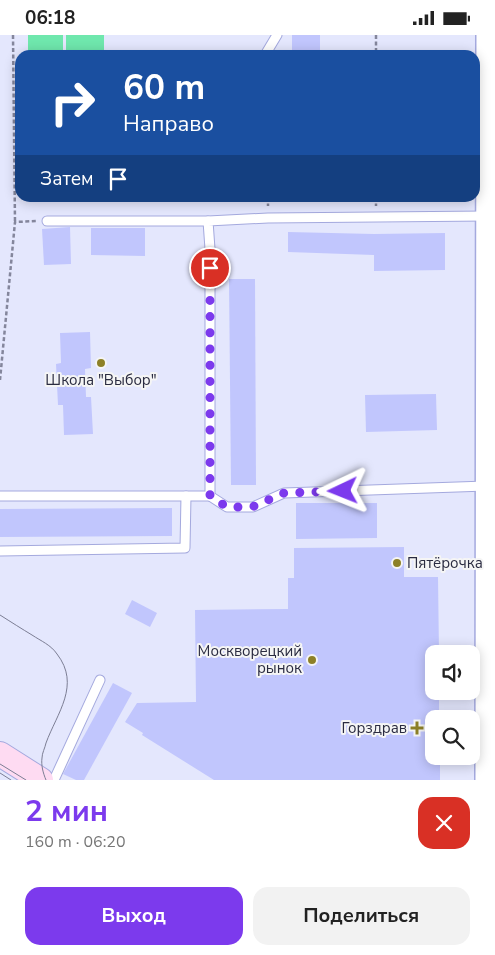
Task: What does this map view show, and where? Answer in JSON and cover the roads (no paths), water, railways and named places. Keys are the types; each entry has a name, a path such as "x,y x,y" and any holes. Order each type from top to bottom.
{"main road":[{"path":"0,754 41,780"}],"street":[{"path":"486,780 491,745 491,215 487,35"}],"lane":[{"path":"269,50 277,35"},
{"path":"47,221 208,221 268,218 491,215"},
{"path":"208,221 210,249 210,496"},
{"path":"0,496 210,496 227,507 252,507 284,493 490,496"},
{"path":"0,551 185,548 186,496"},
{"path":"54,780 100,681"}],"tram line":[{"path":"0,615 49,646 55,651 64,665 67,677 65,699 42,756 42,766 46,780"},
{"path":"0,764 26,780"},
{"path":"0,773 11,780"}],"place":[{"name":"Школа \"Выбор\"","path":"101,363"},
{"name":"Пятёрочка","path":"397,563"},
{"name":"Москворецкий рынок","path":"312,660"},
{"name":"Горздрав","path":"417,728"}]}
